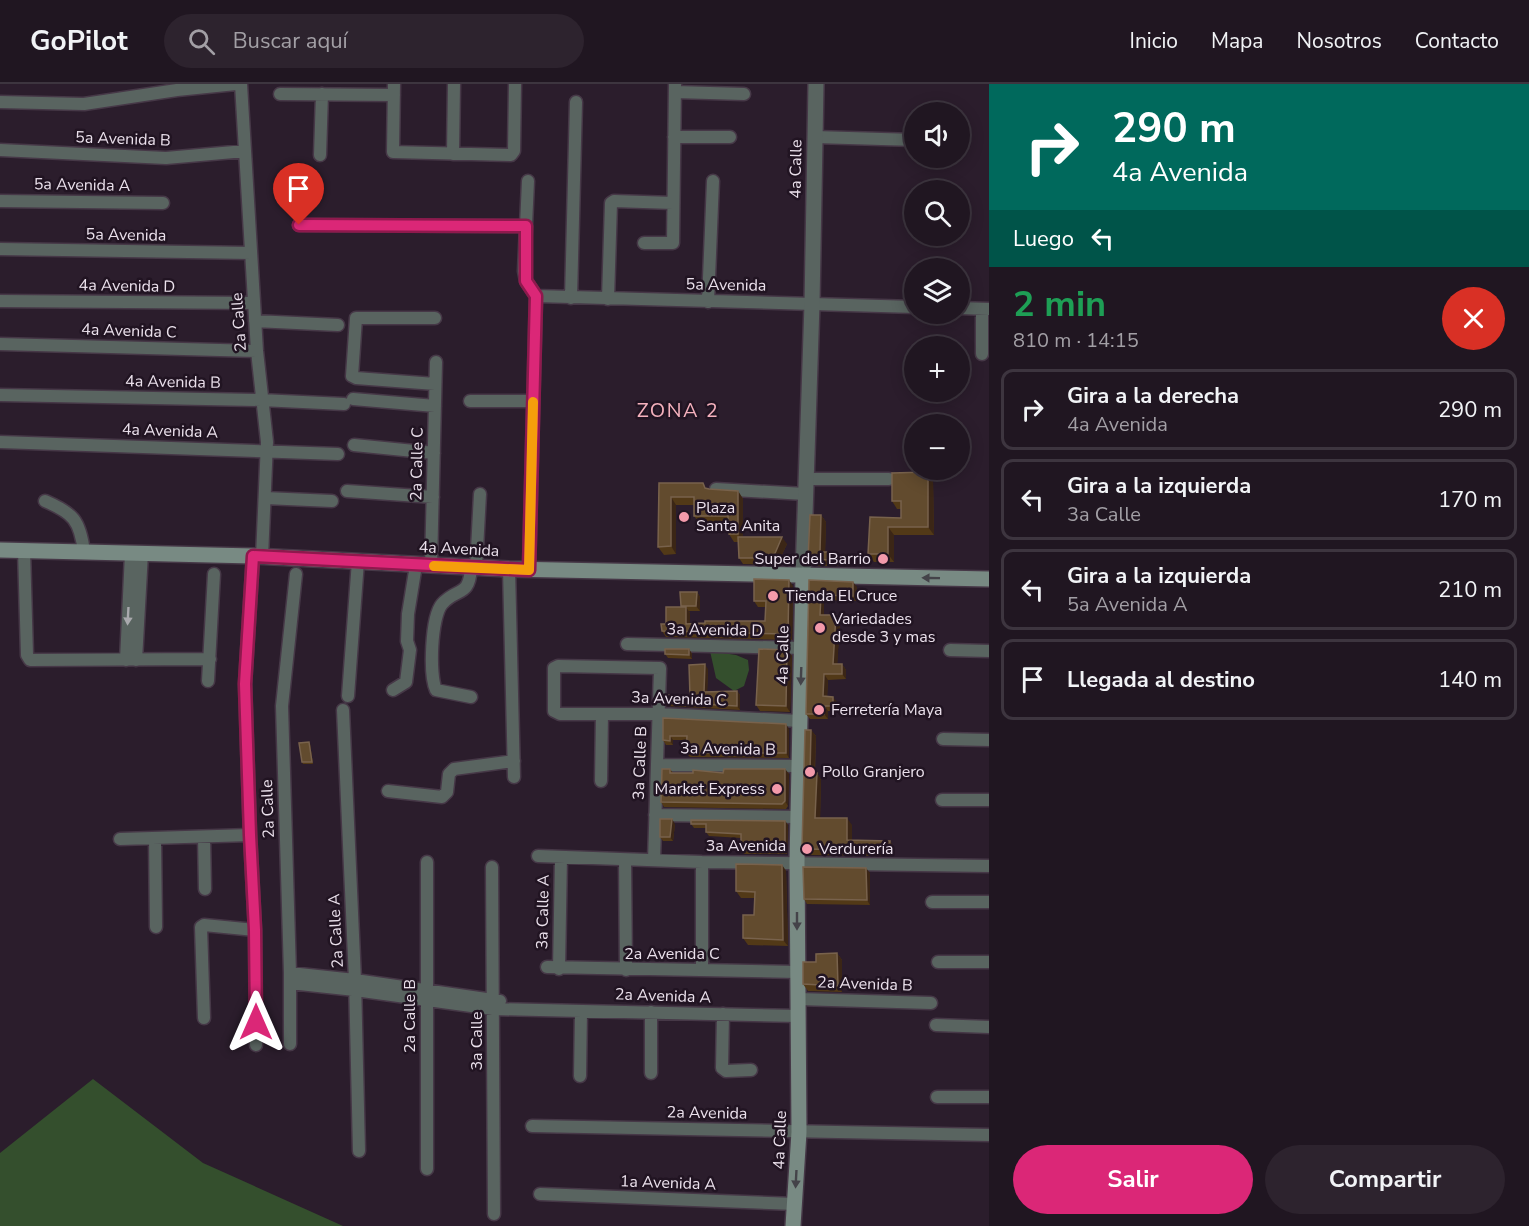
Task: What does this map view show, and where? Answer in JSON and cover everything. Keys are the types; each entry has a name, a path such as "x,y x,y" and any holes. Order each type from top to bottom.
{"main road":[{"name":"4a Avenida","path":"0,550 257,557 529,570 989,579"},
{"name":"4a Calle","path":"793,1226 799,1132 797,862 803,575"}],"street":[{"path":"0,102 84,104 238,84"},
{"name":"2a Calle","path":"238,84 245,151 257,351 267,452 265,498 245,684 255,930 256,1045"},
{"path":"453,154 454,84"},
{"path":"280,94 322,94 394,89 393,152 514,154 515,84"},
{"name":"4a Calle","path":"803,575 812,304 816,84"},
{"path":"644,243 673,244 675,88 744,94"},
{"path":"320,155 322,94"},
{"path":"571,298 576,102"},
{"path":"674,137 730,137"},
{"path":"815,137 904,140"},
{"name":"5a Avenida B","path":"0,150 166,158 245,151"},
{"path":"528,181 526,281 536,296 529,570"},
{"path":"708,302 713,181"},
{"name":"5a Avenida A","path":"0,201 163,203"},
{"path":"608,299 612,202 673,203"},
{"path":"299,225 526,226"},
{"name":"5a Avenida","path":"0,249 251,253"},
{"name":"5a Avenida","path":"536,296 904,307"},
{"name":"4a Avenida D","path":"0,301 254,303"},
{"path":"970,308 986,309 982,354"},
{"path":"435,318 356,318 352,376 435,384"},
{"path":"255,321 338,325"},
{"name":"4a Avenida C","path":"0,344 257,351"},
{"name":"2a Calle C","path":"393,690 406,682 408,674 410,650 406,636 423,565 433,497 436,362"},
{"name":"4a Avenida B","path":"0,394 349,401 435,406"},
{"path":"470,401 533,401"},
{"name":"4a Avenida A","path":"0,442 338,454"},
{"path":"354,445 434,453"},
{"path":"717,489 806,487 889,480"},
{"path":"347,491 433,497"},
{"path":"471,697 436,690 433,629 440,606 450,596 465,589 474,568 480,494"},
{"path":"265,498 332,501"},
{"path":"45,501 64,509 75,520 82,534 84,552"},
{"path":"24,550 27,655 30,660 210,659"},
{"path":"131,660 136,553"},
{"path":"348,696 358,561"},
{"path":"509,569 514,777"},
{"path":"208,681 214,574"},
{"name":"2a Calle","path":"290,1044 282,706 296,574"},
{"name":"3a Avenida D","path":"627,644 802,648"},
{"path":"950,650 989,651"},
{"name":"3a Calle B","path":"557,713 554,711 553,673 554,668 558,666 660,668 654,860"},
{"name":"2a Calle A","path":"342,710 355,985 359,1151"},
{"name":"3a Avenida C","path":"557,713 659,714 800,721"},
{"path":"601,781 602,714"},
{"path":"943,739 989,740"},
{"path":"388,791 442,797 447,792 450,771 514,760"},
{"name":"3a Avenida B","path":"657,765 799,766"},
{"path":"942,800 989,800"},
{"path":"655,815 798,817"},
{"path":"120,839 250,835"},
{"path":"204,837 205,889"},
{"path":"155,838 156,927"},
{"name":"3a Avenida","path":"538,856 702,862 989,866"},
{"name":"3a Calle A","path":"553,968 561,857"},
{"path":"626,860 626,970"},
{"name":"2a Calle B","path":"427,862 427,1170"},
{"path":"702,862 702,970"},
{"name":"3a Calle","path":"492,867 494,1214"},
{"path":"932,902 989,902"},
{"path":"204,1018 201,927 204,925 255,930"},
{"path":"938,962 989,962"},
{"name":"2a Avenida C","path":"553,968 797,972"},
{"name":"2a Avenida A","path":"290,978 527,1009 798,1016"},
{"name":"2a Avenida B","path":"798,999 931,1003"},
{"path":"580,1076 581,1011"},
{"path":"651,1012 651,1073"},
{"path":"723,1014 722,1068 726,1071 751,1070"},
{"path":"936,1025 989,1027"},
{"path":"937,1097 989,1097"},
{"name":"2a Avenida","path":"532,1126 989,1135"},
{"name":"1a Avenida A","path":"540,1194 795,1204"}],"green space":[{"path":"710,651 736,655 748,660 749,670 744,686 734,691 716,678"},
{"path":"93,1079 203,1163 343,1226 0,1226 0,1153"}],"building":[{"path":"892,473 904,473 904,480 928,480 928,527 888,527 888,554 868,554 870,517 901,518 901,501 892,501"},
{"path":"659,483 703,483 705,488 709,489 738,491 738,534 729,534 728,516 694,516 694,497 671,497 671,546 658,547"},
{"path":"810,515 821,515 820,552 833,552 833,560 808,559"},
{"path":"738,537 782,537 773,558 739,558"},
{"path":"754,579 789,580 788,634 662,631 661,624 666,624 666,607 686,607 686,624 705,623 705,621 765,621 766,601 754,601"},
{"path":"809,580 853,582 853,596 821,595 820,615 836,615 833,664 842,664 842,674 824,674 823,696 833,697 833,706 825,706 824,714 806,714"},
{"path":"680,592 697,592 696,606 681,606"},
{"path":"665,649 689,649 689,655 665,654"},
{"path":"759,649 787,650 786,706 756,705"},
{"path":"705,664 704,692 737,691 737,706 664,702 665,695 690,696 689,665"},
{"path":"663,718 786,724 786,753 686,753 687,736 670,736 670,741 663,740"},
{"path":"805,730 811,730 810,773 817,773 815,818 847,818 847,840 890,841 889,850 802,849"},
{"path":"309,742 312,762 302,762 299,743"},
{"path":"662,769 670,769 670,773 693,773 693,770 723,773 724,769 785,769 785,801 782,804 661,802"},
{"path":"660,819 672,819 670,837 660,837"},
{"path":"691,820 785,821 785,850 741,850 741,834 706,832 706,824 691,824"},
{"path":"736,864 782,865 783,940 743,938 743,915 754,915 755,892 736,891"},
{"path":"803,867 866,868 867,900 804,899"},
{"path":"837,953 838,986 803,984 803,962 816,962 816,954"}],"slow traffic":[{"path":"434,566 529,570 533,402"}],"place":[{"name":"Plaza Santa Anita","path":"684,517"},
{"name":"Super del Barrio","path":"883,559"},
{"name":"Tienda El Cruce","path":"773,596"},
{"name":"Variedades desde 3 y mas","path":"820,628"},
{"name":"Ferretería Maya","path":"819,710"},
{"name":"Pollo Granjero","path":"810,772"},
{"name":"Market Express","path":"777,789"},
{"name":"Verdurería","path":"807,849"}],"district":[{"name":"ZONA 2","path":"678,410"}],"route":[{"path":"256,1022 255,930 245,684 253,556 529,570 536,296 526,281 524,271 526,226 299,225"}]}
